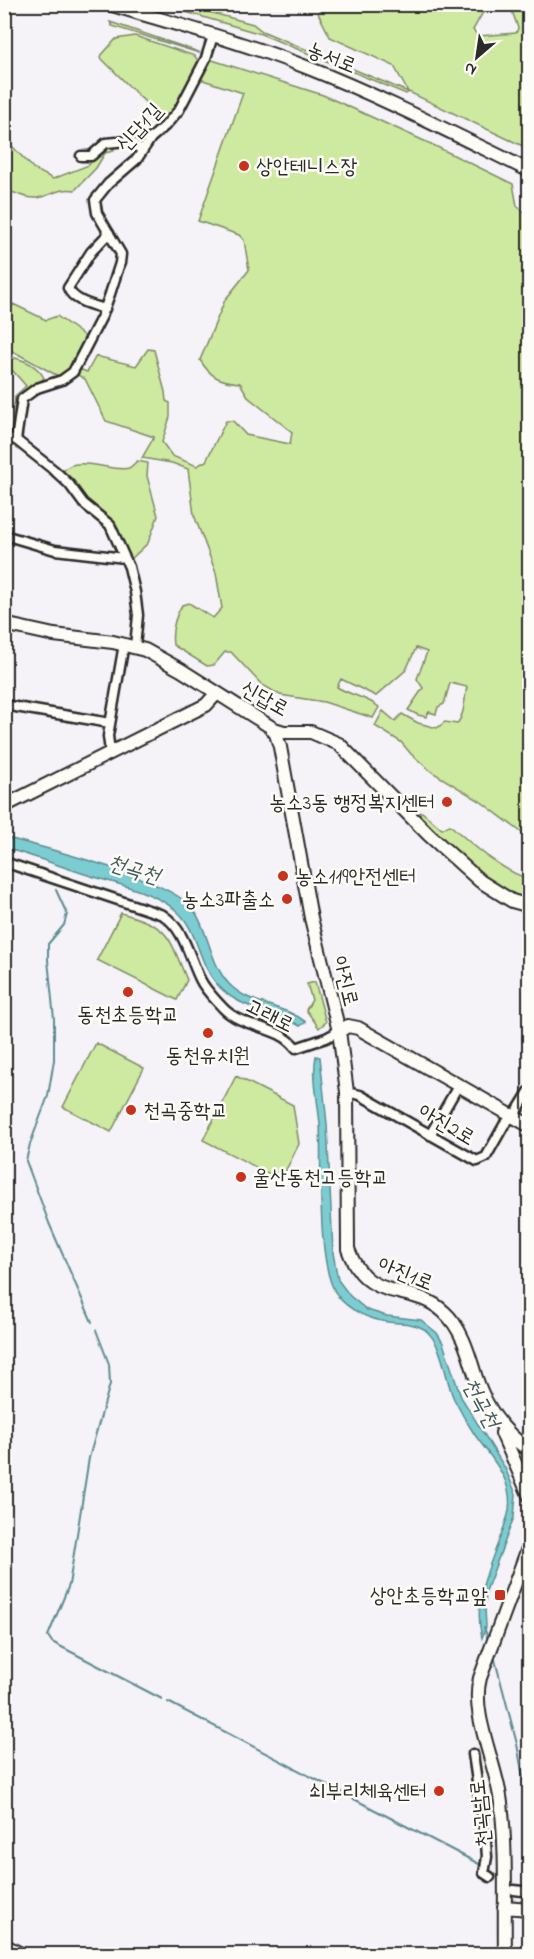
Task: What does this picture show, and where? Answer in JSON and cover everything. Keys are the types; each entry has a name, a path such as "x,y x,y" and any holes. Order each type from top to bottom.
{"street":[{"name":"농서로","path":"109,4 302,65 343,81 530,171"},
{"name":"신답1길","path":"16,440 22,399 37,388 62,380 73,372 105,309 121,258 118,248 97,213 95,200 108,184 137,159 183,103 206,58 213,36"},
{"path":"81,156 91,156 106,143 127,141 142,151"},
{"path":"105,309 77,298 68,292 68,288 84,261 109,233"},
{"path":"4,437 16,440 61,477 84,503 106,521 113,530 125,558 132,579 138,615 110,723 108,742 111,752"},
{"path":"4,535 56,550 125,558"},
{"name":"신답로","path":"5,624 54,635 130,646 153,654 271,728 281,732 317,735 344,748 429,835 473,876 506,898 530,906"},
{"path":"4,806 206,705 217,693"},
{"path":"4,705 110,723"},
{"name":"아진로","path":"271,728 276,734 281,752 311,918 339,1031 348,1026 354,1026 530,1126"},
{"path":"281,752 300,732"},
{"name":"고래로","path":"4,862 164,915 178,930 202,985 226,1011 240,1021 284,1037 296,1048 339,1031"},
{"path":"333,1006 374,1038"},
{"name":"아진1로","path":"339,1031 347,1092 347,1242 354,1264 362,1275 374,1283 428,1302 444,1311 457,1329 472,1362 477,1380 496,1418 509,1436 530,1451"},
{"path":"429,1135 458,1086"},
{"path":"512,1116 530,1090"},
{"name":"아진2로","path":"347,1092 360,1095 474,1160 481,1161 486,1157 504,1125 512,1116"},
{"path":"496,1418 530,1497"},
{"name":"천곡남로","path":"505,1954 504,1825 501,1801 478,1703 478,1685 530,1543"},
{"path":"473,1754 486,1843 487,1857 484,1873 490,1877"},
{"path":"504,1906 524,1908"},
{"path":"4,1945 21,1954"}],"green space":[{"path":"162,5 183,5 253,24 262,31 408,92 394,66 330,37 318,13 322,5 487,5 473,30 478,36 516,33 518,28 510,5 529,5 529,149 409,92 406,94 261,34"},
{"path":"110,22 199,52 199,53 112,26"},
{"path":"135,36 195,56 199,63 179,102 164,121 100,57 116,39"},
{"path":"209,59 323,95 513,184 517,206 530,217 529,838 480,801 432,772 401,742 375,726 383,711 395,721 402,714 418,723 437,728 445,722 457,724 460,720 467,687 450,683 444,704 438,707 436,714 429,712 426,717 408,710 423,688 417,679 427,652 416,648 406,670 376,696 341,679 337,687 379,707 373,718 324,702 280,695 261,684 231,652 225,652 214,665 207,666 173,645 174,624 182,605 189,603 213,618 222,608 216,573 194,515 188,469 172,463 142,458 154,437 106,421 85,379 76,374 79,369 87,372 96,356 136,366 148,349 154,350 166,401 170,403 170,417 162,442 172,456 197,466 206,461 226,421 233,421 246,435 290,444 292,432 249,398 240,383 217,378 200,360 225,300 249,270 244,240 239,235 198,221 243,93 200,79"},
{"path":"10,144 34,169 53,179 89,165 99,150 113,144 114,151 105,153 96,168 75,190 65,190 33,198 5,189 5,149"},
{"path":"13,304 46,320 57,316 87,338 74,367 61,377 5,347 4,328"},
{"path":"15,358 32,365 44,378 22,397 12,435 15,396 26,386 13,371 5,369 5,362"},
{"path":"137,461 148,463 147,476 158,516 148,543 130,560 119,536 85,500 63,471 77,464 122,469 129,468"},
{"path":"422,812 442,829 450,825 497,863 529,879 529,899 514,894 484,876 443,839 420,815 419,813"},
{"path":"121,913 150,923 166,935 187,980 177,1000 97,960"},
{"path":"315,982 326,1022 319,1028 306,1010 312,1000 307,984"},
{"path":"96,1043 144,1068 111,1132 63,1107"},
{"path":"236,1076 293,1105 299,1144 281,1180 203,1140"}],"water":[{"name":"천곡천","path":"4,837 106,866 161,887 181,898 194,910 218,967 229,984 247,997 297,1016 306,1022 300,1026 245,1004 225,992 216,983 205,965 188,924 181,915 164,902 132,888 5,848"},
{"name":"천곡천","path":"316,1056 320,1057 327,1124 333,1253 338,1280 350,1296 367,1310 387,1316 421,1320 437,1333 443,1343 461,1397 505,1468 516,1494 514,1517 486,1591 486,1627 482,1638 479,1621 482,1590 508,1515 509,1492 501,1472 454,1399 440,1352 431,1335 415,1325 367,1317 347,1305 337,1295 330,1281 321,1213 320,1124 315,1081"}],"waterway":[{"path":"56,890 67,914 64,925 48,944 54,1019 54,1060 48,1096 26,1161 49,1223 92,1322"},
{"path":"96,1330 109,1364 110,1384 89,1458 69,1585 48,1636 52,1642 162,1699"},
{"name":"천곡천","path":"484,1627 489,1642"},
{"name":"천곡천","path":"494,1656 517,1744 530,1816"},
{"path":"168,1702 346,1795"},
{"path":"352,1798 483,1866"},
{"name":"천곡천","path":"529,1954 530,1923"}],"place":[{"name":"상안테니스장","path":"244,166"},
{"name":"농소3동 행정복지센터","path":"447,802"},
{"name":"농소119안전센터","path":"283,876"},
{"name":"농소3파출소","path":"287,899"},
{"name":"동천초등학교","path":"128,992"},
{"name":"동천유치원","path":"208,1033"},
{"name":"천곡중학교","path":"131,1110"},
{"name":"울산동천고등학교","path":"241,1177"},
{"name":"상안초등학교앞","path":"500,1595"},
{"name":"쇠부리체육센터","path":"439,1791"}]}
